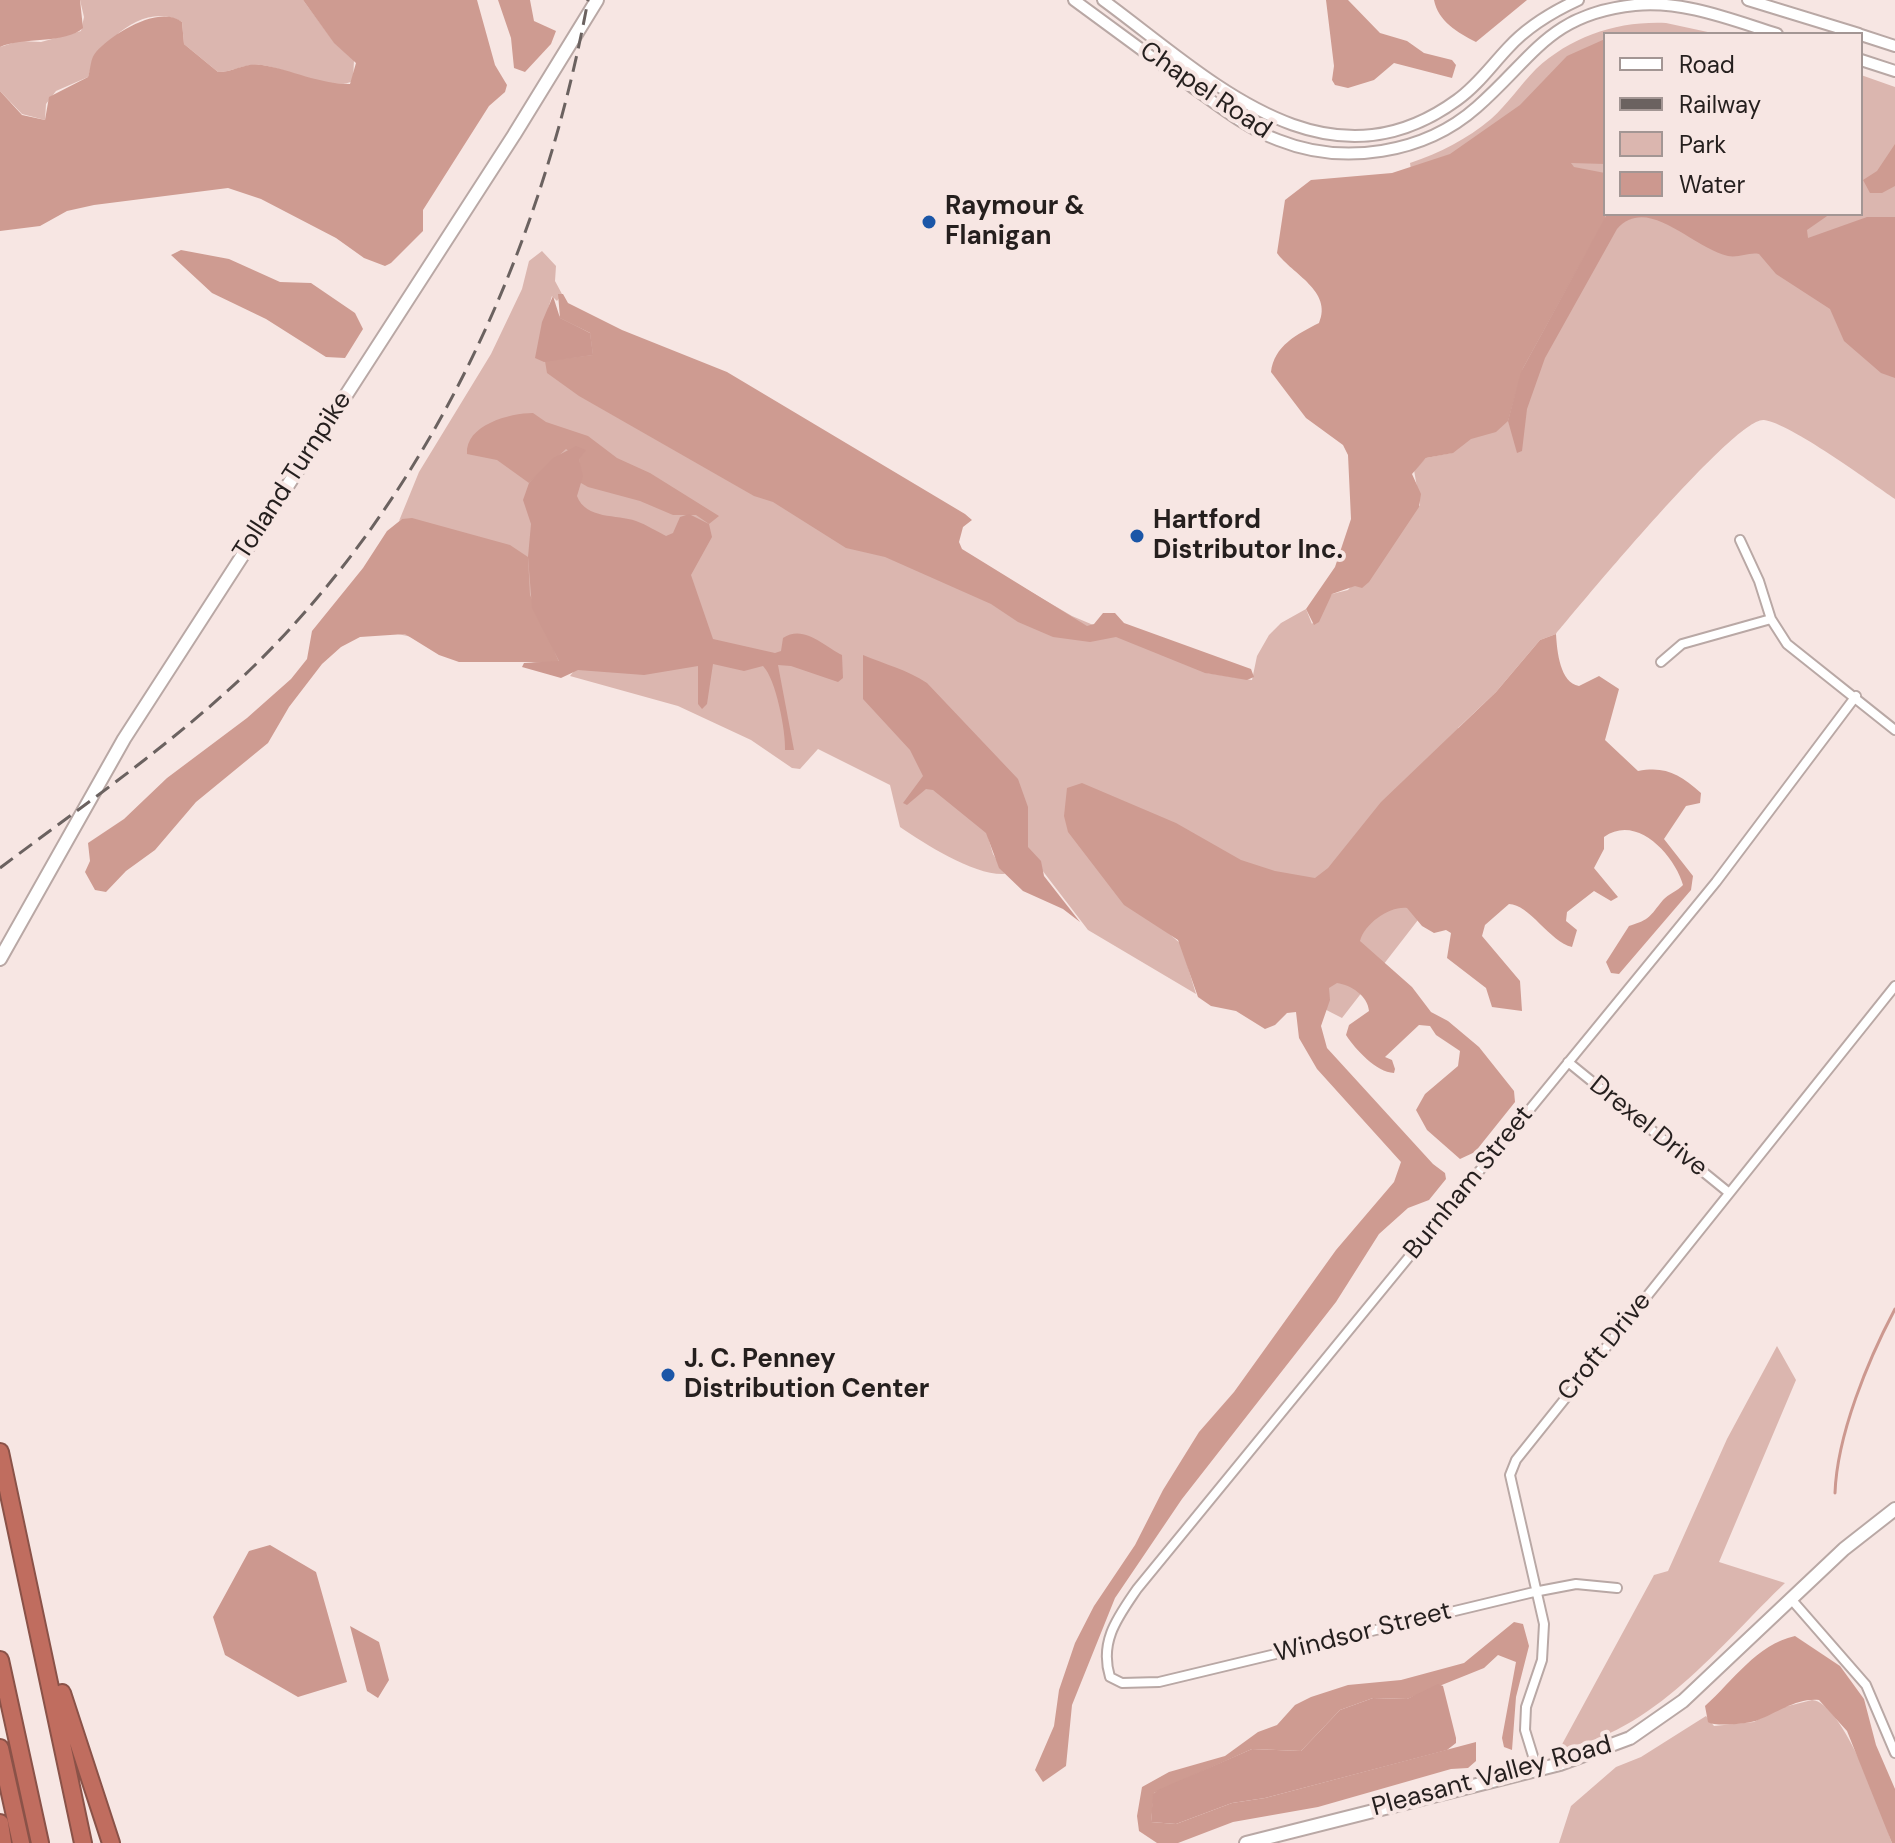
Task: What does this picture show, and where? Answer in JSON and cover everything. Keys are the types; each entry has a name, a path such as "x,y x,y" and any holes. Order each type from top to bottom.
{"highway":[{"path":"0,1452 83,1843"},
{"path":"28,1580 83,1766 111,1843"},
{"path":"0,1660 40,1843"},
{"path":"0,1748 21,1843"},
{"path":"0,1823 3,1843"}],"main road":[{"name":"Tolland Turnpike","path":"0,959 136,720 523,122 597,0"},
{"name":"Pleasant Valley Road","path":"1246,1843 1597,1752 1656,1722 1873,1523 1895,1509"}],"street":[{"name":"Chapel Road","path":"1074,0 1236,118 1270,137 1306,149 1356,154 1401,147 1427,138 1464,117 1526,54 1567,25 1623,7 1659,2 1770,32"},
{"name":"Chapel Road","path":"1103,0 1246,104 1281,123 1320,134 1360,136 1398,129 1455,102 1528,29 1578,0"},
{"path":"1748,0 1853,32"},
{"path":"1129,40 1139,27"},
{"path":"1863,35 1895,46"},
{"path":"1863,61 1895,71"},
{"path":"1236,118 1246,104"},
{"path":"1740,540 1759,581 1771,619 1800,657 1856,696 1895,730"},
{"path":"1661,662 1682,644 1771,619"},
{"name":"Burnham Street","path":"1110,1677 1106,1648 1112,1626 1137,1589 1716,882 1856,696"},
{"name":"Croft Drive","path":"1537,1769 1525,1730 1526,1707 1545,1643 1544,1624 1534,1592 1510,1475 1516,1460 1895,986"},
{"name":"Drexel Drive","path":"1568,1062 1728,1192"},
{"name":"Windsor Street","path":"1110,1677 1122,1683 1159,1682 1534,1592 1576,1584 1617,1588"},
{"path":"1791,1599 1866,1685 1895,1753"}],"green space":[{"path":"80,0 303,0 334,42 354,60 353,81 344,84 321,82 261,65 218,72 184,44 182,22 153,17 138,21 112,39 93,64 88,77 56,91 46,104 45,120 22,114 0,91 0,47 19,41 41,42 81,31 84,17"},
{"path":"1666,23 1708,32 1603,32 1603,216 1863,216 1863,76 1895,87 1895,499 1792,431 1764,420 1748,427 1723,448 1659,514 1556,634 1540,640 1496,692 1458,728 1518,791 1342,1018 1158,924 1181,944 1196,994 1088,930 1042,870 988,837 993,854 1005,874 979,870 910,834 900,827 890,785 818,749 800,769 792,768 751,740 678,706 570,676 574,671 331,620 402,519 399,521 419,472 491,354 522,289 529,261 542,251 556,266 555,281 562,294 557,301 552,296 548,309 1072,616 1207,673 1252,680 1257,656 1269,635 1281,623 1306,609 1312,624 1332,594 1348,590 1420,505 1414,470 1426,458 1451,453 1410,163 1453,145 1482,126 1536,69 1580,39 1613,28"},
{"path":"1777,1346 1796,1380 1719,1562 1785,1583 1683,1684 1655,1706 1625,1726 1593,1740 1560,1748 1654,1575 1668,1571 1727,1439"},
{"path":"1812,1700 1824,1706 1849,1738 1892,1843 1559,1843 1571,1806 1616,1767 1641,1757 1706,1716 1714,1726 1754,1722 1776,1709"}],"shaded area":[{"path":"0,0 80,0 83,28 66,36 0,47"},
{"path":"303,0 477,0 495,65 507,85 505,92 489,106 423,210 423,231 391,263 385,266 364,258 336,238 261,199 228,188 94,205 67,211 40,226 0,231 0,91 22,115 45,120 49,97 88,77 93,58 103,45 136,24 161,17 172,17 182,22 184,44 218,72 256,64 327,82 350,84 356,63 334,43"},
{"path":"498,0 530,0 534,21 556,31 551,44 525,72 514,68 511,38"},
{"path":"1326,0 1348,0 1380,33 1407,41 1424,53 1452,60 1456,65 1452,78 1394,63 1374,80 1348,88 1335,85 1332,80 1334,66"},
{"path":"1434,0 1527,0 1476,42 1444,20"},
{"path":"1603,40 1603,164 1571,163 1574,167 1603,173 1605,219 1523,368 1508,421 1496,432 1471,439 1453,453 1426,458 1412,474 1421,494 1419,507 1369,582 1362,588 1355,586 1332,594 1319,622 1314,625 1306,609 1335,567 1351,519 1348,455 1343,445 1306,418 1271,372 1282,348 1295,336 1319,323 1322,312 1316,292 1277,253 1285,200 1311,180 1392,173 1450,154 1520,105 1567,56"},
{"path":"1895,144 1895,186 1882,193 1870,193 1863,180 1877,171"},
{"path":"181,250 229,259 280,282 311,283 355,313 363,329 345,358 326,357 266,319 212,293 171,255"},
{"path":"558,294 563,294 568,303 622,330 727,372 965,514 972,520 963,527 959,542 962,549 1087,626 1094,624 1103,613 1115,613 1124,623 1251,669 1254,677 1247,680 1205,673 1116,637 1090,642 1053,637 1018,622 991,604 885,557 846,548 773,502 754,496 579,396 547,373 545,361 593,355 590,333 560,318"},
{"path":"533,413 546,422 588,436 617,458 650,473 719,516 709,524 696,515 673,515 640,501 588,487 581,483 579,458 566,449 529,483 497,460 467,454 468,444 481,428 501,418"},
{"path":"412,518 510,545 528,557 530,595 559,662 459,662 439,655 405,634 360,637 341,647 322,664 289,707 268,743 196,802 155,850 126,871 106,892 95,890 85,872 90,861 88,843 124,819 167,778 247,718 291,679 307,659 312,631 363,568 387,531 402,519"},
{"path":"1556,634 1561,665 1573,684 1579,686 1599,676 1619,689 1605,740 1638,771 1672,773 1701,793 1700,803 1686,806 1664,839 1693,876 1691,890 1619,974 1611,973 1606,962 1629,926 1649,917 1665,898 1683,885 1672,862 1653,841 1629,830 1604,837 1604,849 1594,868 1618,897 1611,901 1594,891 1567,912 1566,921 1577,930 1572,947 1556,938 1524,910 1509,904 1485,925 1482,936 1520,981 1522,1011 1492,1007 1486,988 1447,958 1451,933 1446,930 1434,933 1422,926 1407,908 1386,913 1367,928 1360,941 1412,987 1431,1012 1448,1021 1479,1047 1514,1091 1515,1102 1475,1152 1460,1159 1427,1130 1416,1110 1425,1094 1458,1066 1460,1051 1436,1035 1430,1026 1419,1025 1385,1057 1392,1060 1394,1073 1380,1069 1346,1035 1349,1025 1369,1011 1366,1001 1358,992 1342,984 1337,983 1329,988 1330,1000 1321,1026 1327,1048 1433,1164 1445,1173 1446,1179 1429,1200 1408,1208 1379,1234 1336,1302 1182,1499 1115,1598 1072,1705 1066,1766 1043,1782 1035,1770 1054,1726 1059,1690 1075,1643 1094,1606 1135,1545 1163,1490 1199,1432 1234,1392 1336,1250 1394,1182 1401,1162 1317,1069 1299,1038 1296,1012 1287,1013 1275,1025 1265,1029 1236,1011 1211,1006 1198,997 1178,940 1124,905 1068,832 1064,816 1067,788 1082,783 1176,823 1241,860 1275,871 1315,878 1328,868 1381,802 1496,692 1540,640"},
{"path":"1514,1622 1523,1624 1529,1646 1516,1697 1512,1750 1504,1747 1502,1738 1516,1662 1498,1655 1484,1668 1407,1699 1373,1698 1340,1710 1301,1751 1252,1749 1154,1793 1151,1822 1176,1824 1232,1803 1265,1798 1476,1742 1476,1761 1468,1768 1451,1769 1318,1807 1233,1822 1178,1843 1157,1843 1139,1831 1137,1816 1142,1787 1169,1772 1225,1756 1258,1732 1277,1725 1295,1705 1311,1697 1348,1685 1401,1680 1464,1663"},
{"path":"1795,1636 1840,1666 1864,1699 1876,1745 1895,1789 1895,1843 1892,1843 1847,1731 1819,1700 1795,1704 1747,1723 1725,1725 1708,1722 1705,1706 1736,1675 1769,1647"}],"water":[{"path":"1606,216 1827,216 1807,230 1808,238 1867,217 1895,217 1895,378 1881,373 1844,341 1830,309 1776,274 1759,254 1728,256 1671,226 1642,217 1629,220 1617,229 1545,358 1527,409 1522,451 1517,453 1508,421 1521,372"},
{"path":"553,296 560,318 590,333 593,355 544,362 535,358 542,322"},
{"path":"576,446 586,450 579,459 583,476 577,496 587,509 636,521 666,536 673,533 680,517 689,514 709,524 712,537 691,575 713,639 775,653 781,651 783,638 799,634 814,638 842,655 843,678 838,682 791,666 778,665 794,750 785,750 779,706 772,682 763,666 744,671 713,664 707,704 702,709 698,704 698,666 644,675 578,670 561,678 522,667 524,663 559,661 532,608 528,557 531,524 523,500 529,483 553,458"},
{"path":"863,655 927,683 1018,779 1028,807 1028,847 1041,861 1044,876 1080,922 1063,909 1023,891 999,868 986,833 933,790 926,789 907,805 903,803 923,776 910,750 863,699"},
{"path":"270,1545 316,1572 347,1682 298,1697 225,1655 213,1617 249,1551"},
{"path":"350,1626 379,1642 389,1680 378,1698 367,1691"},
{"path":"1438,1684 1443,1686 1456,1738 1456,1743 1447,1750 1265,1798 1232,1803 1176,1824 1151,1822 1153,1794 1158,1790 1252,1749 1301,1751 1340,1710 1373,1698 1407,1699"}],"waterway":[{"path":"1835,1493 1841,1447 1856,1398 1895,1309"}],"railway":[{"path":"0,868 130,771 225,693 319,596 376,521 427,442 472,358 510,272 542,183 568,92 588,0"}],"place":[{"name":"Raymour & Flanigan","path":"929,222"},
{"name":"Hartford Distributor Inc.","path":"1137,536"},
{"name":"J. C. Penney Distribution Center","path":"668,1375"}]}
